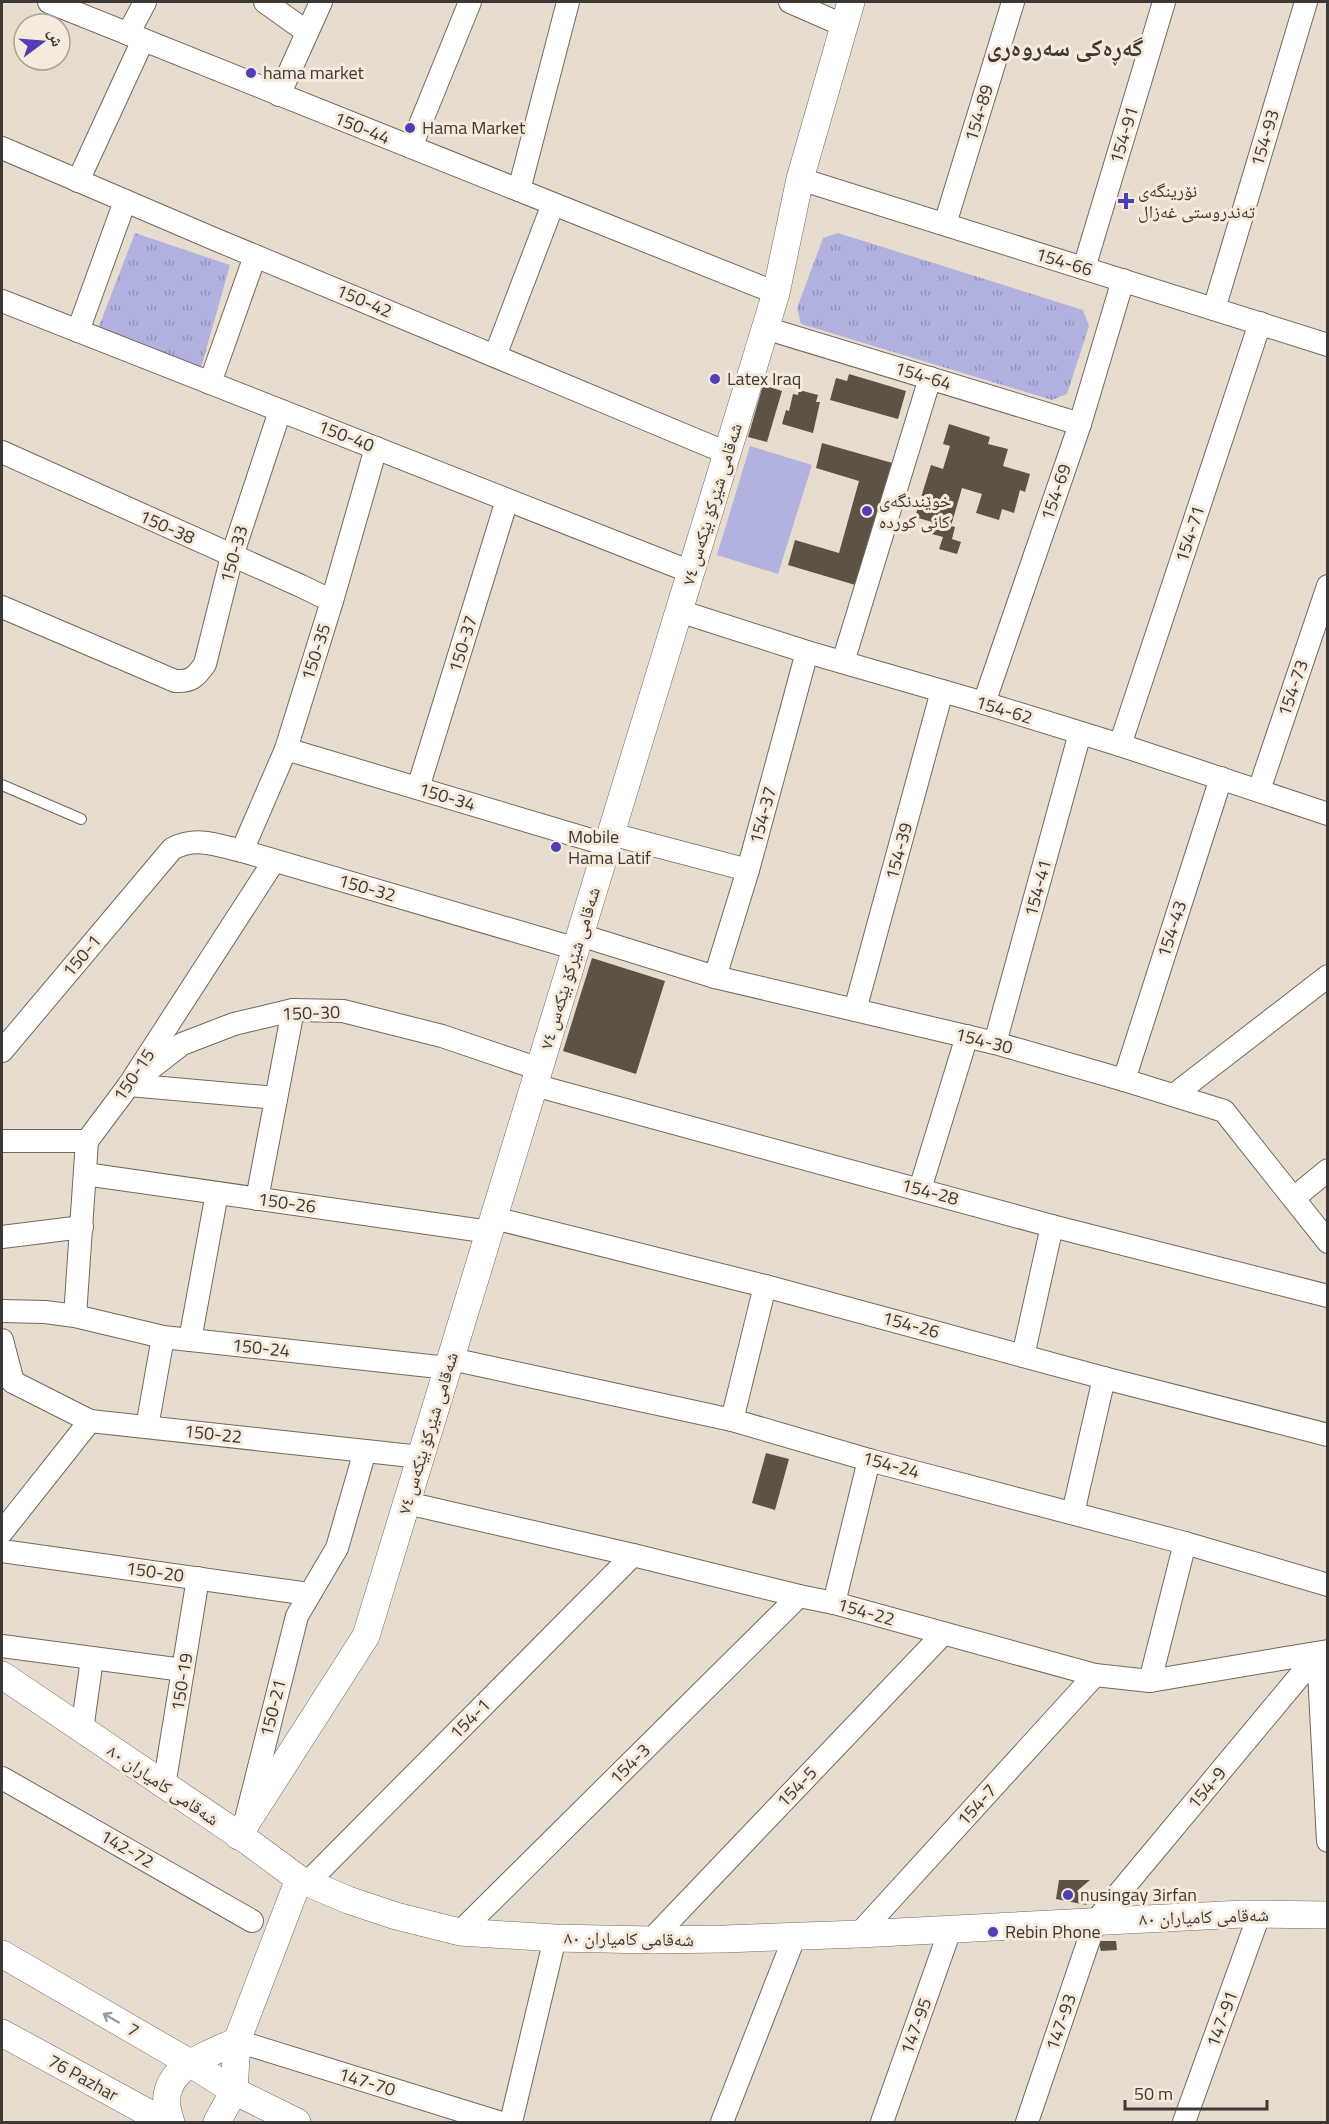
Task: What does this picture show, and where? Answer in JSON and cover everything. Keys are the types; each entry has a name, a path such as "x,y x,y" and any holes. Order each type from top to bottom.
{"street":[{"name":"150-44","path":"49,2 776,293"},
{"path":"78,181 135,37 145,2"},
{"path":"265,2 307,32"},
{"path":"279,95 321,2"},
{"path":"411,147 470,2"},
{"path":"519,190 568,2"},
{"path":"790,2 848,14"},
{"name":"154-89","path":"945,224 1013,2"},
{"name":"154-91","path":"1084,268 1164,2"},
{"name":"154-93","path":"1214,309 1306,2"},
{"name":"شەقامی شێرکۆ بێکەس ٧٤","path":"241,1831 366,1636 776,293 800,179 848,14"},
{"name":"150-42","path":"2,148 727,453"},
{"name":"154-66","path":"800,179 1328,345"},
{"path":"78,331 125,201"},
{"path":"495,356 553,204"},
{"path":"210,383 255,256"},
{"name":"154-69","path":"984,703 1080,424 1123,280"},
{"name":"150-40","path":"2,301 691,572"},
{"name":"154-71","path":"1120,745 1260,323"},
{"name":"154-64","path":"765,328 1080,424"},
{"path":"843,662 930,378"},
{"name":"150-33","path":"2,607 175,681 191,680 205,664 232,556 280,411"},
{"name":"150-35","path":"242,851 286,749 376,448"},
{"name":"150-38","path":"2,452 332,601"},
{"name":"150-37","path":"418,788 507,500"},
{"name":"154-73","path":"1258,790 1328,586"},
{"name":"154-62","path":"679,611 807,652 1120,745 1328,814"},
{"name":"154-37","path":"714,977 748,870 807,652"},
{"name":"154-39","path":"855,1010 942,691"},
{"name":"154-41","path":"995,1043 1080,733"},
{"name":"150-34","path":"286,749 418,788 609,839 748,870"},
{"name":"154-43","path":"1124,1080 1221,778"},
{"name":"150-32","path":"163,860 172,849 190,841 201,841 578,942"},
{"name":"150-1","path":"2,1051 163,860"},
{"name":"150-15","path":"87,1141 129,1084 274,861"},
{"name":"154-30","path":"578,942 714,977 995,1043 1174,1095 1224,1112"},
{"path":"1174,1095 1328,976"},
{"path":"257,1199 293,1010"},
{"name":"150-30","path":"129,1084 182,1044 234,1024 293,1010 343,1011 442,1036 537,1077"},
{"path":"920,1189 967,1036"},
{"name":"154-28","path":"537,1077 1052,1226 1328,1296"},
{"path":"1197,1078 1328,1242"},
{"path":"129,1084 276,1098"},
{"path":"2,1141 87,1141 75,1316"},
{"path":"1294,1198 1328,1170"},
{"name":"150-26","path":"85,1174 257,1199 492,1225"},
{"path":"190,1340 217,1193"},
{"name":"154-26","path":"492,1225 765,1286 1104,1378 1328,1435"},
{"path":"1023,1356 1052,1226"},
{"path":"2,1238 82,1227"},
{"path":"732,1420 765,1286"},
{"name":"150-24","path":"2,1311 45,1312 75,1316 163,1337 449,1363"},
{"path":"147,1427 163,1337"},
{"path":"2,1340 7,1387"},
{"name":"154-24","path":"449,1363 732,1420 869,1460 1185,1543 1328,1585"},
{"path":"1073,1513 1104,1378"},
{"name":"150-22","path":"7,1387 90,1421 421,1457"},
{"path":"2,1532 90,1421"},
{"name":"150-21","path":"241,1831 297,1616 337,1548 365,1450"},
{"path":"834,1603 869,1460"},
{"name":"154-22","path":"407,1503 834,1603 1095,1675 1150,1681 1323,1652"},
{"path":"1150,1681 1185,1543"},
{"name":"150-20","path":"2,1551 309,1594"},
{"name":"154-1","path":"303,1881 633,1555"},
{"name":"150-19","path":"164,1786 198,1578"},
{"name":"154-3","path":"460,1932 799,1596"},
{"name":"154-5","path":"651,1940 943,1634"},
{"path":"2,1646 183,1670"},
{"path":"1323,1652 1328,1841"},
{"name":"154-9","path":"1095,1922 1323,1652"},
{"path":"82,1730 92,1659"},
{"name":"شەقامی کامیاران ٨٠","path":"2,1675 164,1786 241,1831 303,1881 348,1900 396,1916 460,1932 555,1938 651,1940 794,1938 1095,1922 1259,1915 1328,1915"},
{"name":"154-7","path":"860,1934 1095,1675"},
{"name":"142-72","path":"2,1778 252,1921"},
{"path":"217,2122 234,2091 237,2041 303,1881"},
{"name":"147-91","path":"1184,2122 1259,1915"},
{"name":"147-93","path":"1027,2122 1095,1922"},
{"name":"147-95","path":"882,2122 950,1930"},
{"path":"511,2122 555,1938"},
{"path":"722,2122 794,1938"},
{"name":"7","path":"2,1954 234,2091 297,2122"},
{"name":"76 Pazhar","path":"2,2033 165,2122"},
{"path":"171,2122 166,2108 167,2091 176,2076 190,2063 237,2041"},
{"name":"147-70","path":"237,2041 498,2122"}],"lane":[{"path":"2,785 81,819"}],"green space":[{"path":"135,233 230,265 199,375 96,334"},
{"path":"838,233 1083,310 1089,326 1067,394 1052,400 801,324 797,308 823,238"},
{"path":"750,446 812,465 778,574 717,555"}],"building":[{"path":"849,374 906,391 898,419 830,400 836,378 847,381"},
{"path":"763,385 782,391 767,442 748,437"},
{"path":"799,390 818,395 816,402 820,402 813,433 782,424 786,410 789,411 793,394 798,395"},
{"path":"949,424 990,437 988,444 1008,449 1003,466 1030,474 1025,492 1020,490 1014,513 1002,509 999,520 976,513 982,494 962,488 951,526 955,527 952,539 961,542 957,554 939,549 943,537 928,533 932,522 915,517 931,465 943,469 950,446 943,444"},
{"name":"خوێندنگەی کانی کوردە","path":"822,443 896,464 862,587 788,565 795,540 839,553 859,481 816,468"},
{"path":"592,958 665,981 636,1074 563,1051"},
{"path":"766,1453 789,1459 775,1510 752,1503"},
{"name":"nusingay 3irfan","path":"1059,1880 1090,1880 1077,1891 1087,1905 1056,1899"},
{"path":"1098,1941 1116,1941 1117,1950 1101,1951"}],"place":[{"name":"hama market","path":"251,73"},
{"name":"Hama Market","path":"410,128"},
{"name":"نۆرینگەی تەندروستی غەزال","path":"1126,201"},
{"name":"Latex Iraq","path":"715,379"},
{"name":"خوێندنگەی کانی کوردە","path":"867,511"},
{"name":"Mobile Hama Latif","path":"556,847"},
{"name":"nusingay 3irfan","path":"1068,1895"},
{"name":"Rebin Phone","path":"993,1932"}],"district":[{"name":"گەڕەکی سەروەری","path":"1065,48"}]}
